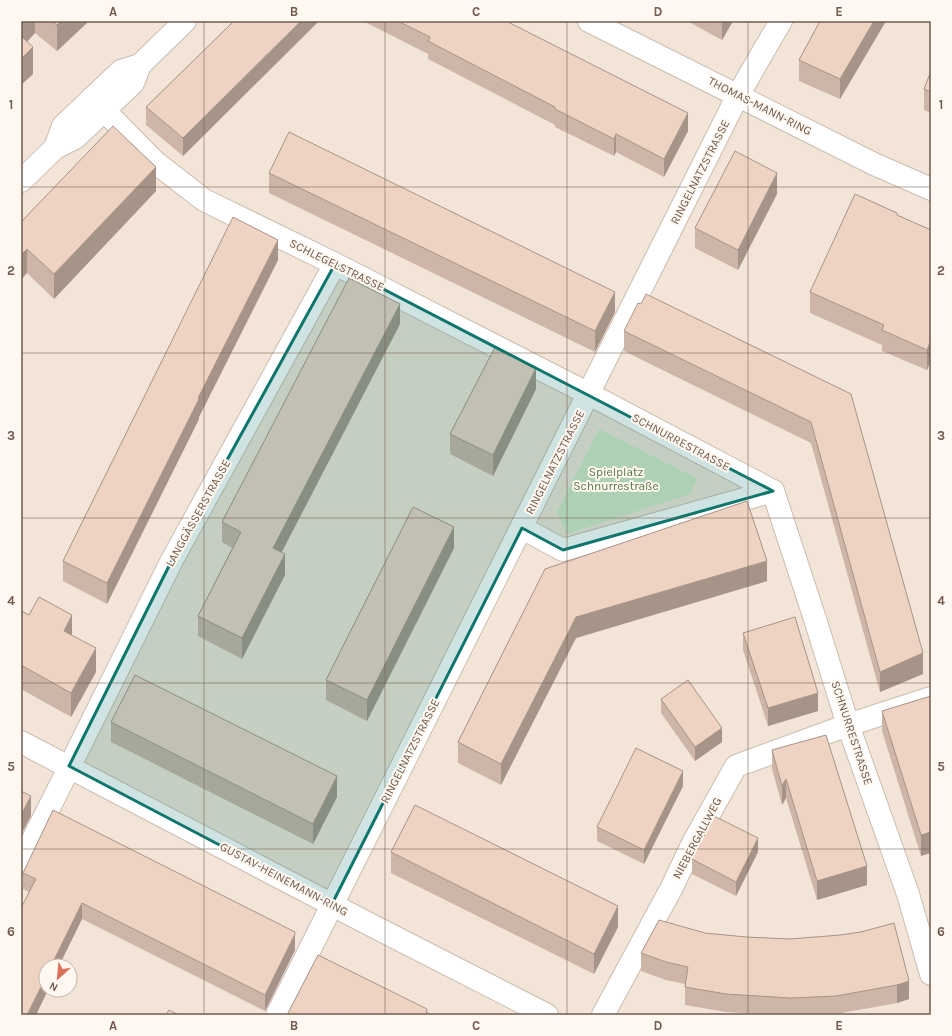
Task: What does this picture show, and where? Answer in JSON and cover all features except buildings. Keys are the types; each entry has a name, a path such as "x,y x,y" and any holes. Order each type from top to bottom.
{"street":[{"path":"21,180 55,148 63,126 98,105 121,71 140,65 185,21"},
{"name":"THOMAS-MANN-RING","path":"589,21 874,164 931,189"},
{"name":"RINGELNATZSTRASSE","path":"277,1015 738,95 781,21"},
{"name":"SCHLEGELSTRASSE","path":"98,105 154,162 204,200 335,264 589,394"},
{"name":"LANGGÄSSERSTRASSE","path":"21,863 56,796 69,766 172,560 335,264"},
{"name":"SCHNURRESTRASSE","path":"589,394 773,491 848,726 908,894 931,974"},
{"path":"522,528 563,550 773,491"},
{"name":"NIEBERGALLWEG","path":"603,1015 671,889 694,841 736,766 931,698"},
{"name":"GUSTAV-HEINEMANN-RING","path":"21,742 547,1015"}],"highlighted area":[{"path":"335,264 773,491 563,550 522,528 332,904 69,766 172,560"}],"shaded area":[{"path":"21,21 931,21 931,1015 21,1015"}],"green space":[{"name":"Spielplatz Schnurrestraße","path":"599,429 698,479 690,494 567,534 557,512"}]}
